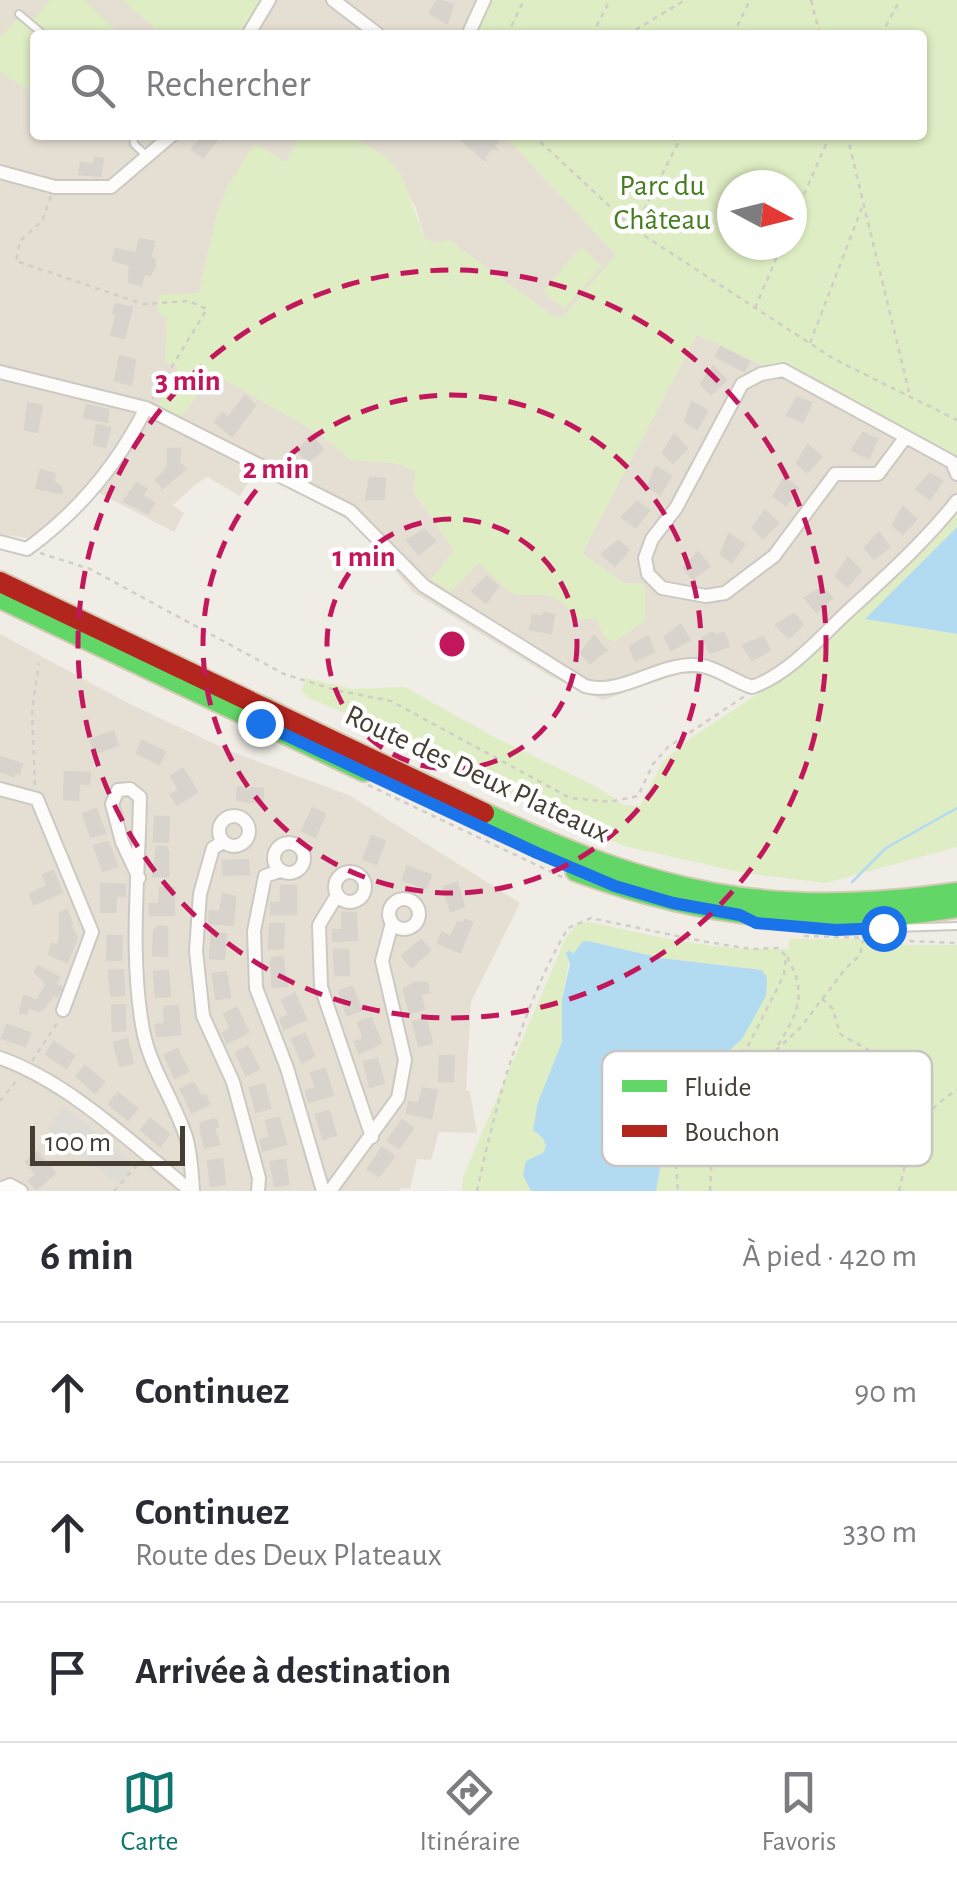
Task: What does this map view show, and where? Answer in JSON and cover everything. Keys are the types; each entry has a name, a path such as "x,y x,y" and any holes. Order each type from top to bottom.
{"main road":[{"name":"Route des Deux Plateaux","path":"0,582 562,850 639,879 717,898 816,907 874,905 957,893"},
{"name":"Route des Deux Plateaux","path":"0,598 574,870 652,897 740,915 854,921 957,907"}],"street":[{"path":"251,30 269,0"},
{"path":"333,0 373,30"},
{"path":"470,30 484,0"},
{"path":"0,172 55,187 111,187 167,140"},
{"path":"905,438 878,474 836,474 774,556 725,593 706,596 662,588 648,574 644,558 652,540 676,508 742,384 755,376 783,370 952,462 957,474"},
{"path":"0,372 146,408 350,510 424,586 585,686 603,691 648,674 693,665 721,672 752,687 802,655 930,535 957,502"},
{"path":"0,542 27,549 51,531 118,460 146,408"},
{"path":"0,789 36,799 92,932 63,1010"},
{"path":"139,878 122,842 112,804 118,790 130,789 140,797 139,878 137,953 142,1028 149,1056 186,1138 192,1191"},
{"path":"223,842 213,848 200,894 196,951 202,1016 233,1082 258,1191"},
{"path":"280,871 265,876 254,931 256,988 327,1191"},
{"path":"337,895 319,925 321,986 372,1136"},
{"path":"327,1191 398,1098 405,1060 382,961 392,923"},
{"path":"0,1058 28,1068 192,1191"},
{"path":"0,1188 10,1185 21,1191"}],"lane":[{"path":"18,14 38,30"},
{"path":"134,140 149,158"},
{"path":"740,915 756,923 793,927"},
{"path":"852,929 957,926"}],"path":[{"path":"509,30 524,0"},
{"path":"595,30 610,0"},
{"path":"635,30 685,0"},
{"path":"735,30 750,0"},
{"path":"811,0 819,30"},
{"path":"884,30 900,0"},
{"path":"539,140 634,230 834,359 957,420"},
{"path":"634,230 679,140"},
{"path":"807,188 828,140"},
{"path":"848,140 909,394"},
{"path":"55,187 42,221 20,241 16,262 143,304 189,301 207,309 146,408"},
{"path":"810,344 864,204"},
{"path":"755,308 776,260"},
{"path":"27,549 90,569 284,674 334,690 391,701 570,798 609,802 638,796 653,764 668,746 752,687"},
{"path":"36,799 32,710 39,663"},
{"path":"477,1191 504,1078 563,936 574,922 600,920 751,949 778,948 798,977 799,994 793,1022 775,1051"},
{"path":"900,935 908,941 957,943"},
{"path":"775,1051 801,1028 860,955 864,938"},
{"path":"743,1051 784,975 786,956"},
{"path":"822,999 834,1009 840,1034 870,1051"},
{"path":"0,1101 28,1068 63,1010"},
{"path":"932,1108 957,1090"},
{"path":"114,1191 146,1155"},
{"path":"676,1166 678,1191"},
{"path":"710,1191 711,1166"},
{"path":"899,1191 905,1166"}],"shaded area":[{"path":"0,0 489,0 475,30 30,30 30,140 297,140 286,162 254,145 229,185 217,213 199,293 167,319 165,362 209,378 220,377 320,434 351,460 394,463 416,471 414,492 454,550 450,592 479,562 507,590 519,595 548,595 561,601 579,619 597,619 604,637 643,606 644,584 623,583 582,553 697,334 885,423 957,471 957,508 945,527 821,644 759,693 702,674 679,674 603,700 550,676 413,592 363,531 335,511 255,471 240,496 207,477 195,485 173,505 184,513 174,532 84,489 32,539 0,534"},
{"path":"360,140 509,140 616,255 564,316 554,317 449,240 434,243 425,239 416,208 388,159"},
{"path":"0,634 130,704 232,752 349,795 520,903 471,1002 466,1090 470,1092 477,1133 439,1132 431,1160 417,1159 410,1189 400,1191 0,1191"},
{"path":"63,1105 136,1164 119,1184 48,1129"}],"green space":[{"path":"50,0 85,0 115,30 45,30 33,20"},
{"path":"123,0 264,0 246,30 157,30"},
{"name":"Parc du Château","path":"489,0 957,0 957,471 885,423 697,334 582,553 623,583 645,584 645,621 614,642 604,637 597,619 579,619 561,601 548,595 519,595 507,590 479,563 450,592 431,579 454,550 414,491 415,471 394,463 351,460 320,434 220,377 209,378 182,417 158,405 178,367 165,362 167,319 157,311 160,295 199,293 217,213 254,144 286,162 297,140 360,140 388,159 402,176 425,239 434,243 449,240 554,317 564,316 616,255 509,140 927,140 927,30 475,30"},
{"path":"18,18 34,30 30,30 30,91 0,72 0,38"},
{"path":"581,247 602,266 564,309 543,291"},
{"path":"957,508 957,527 866,619 957,634 957,847 826,883 744,873 624,846 550,814 428,748 309,698 301,690 307,678 353,689 405,687 492,736 597,787 624,805 640,806 663,761 821,644 945,527"},
{"path":"577,923 738,948 789,949 789,939 884,939 905,945 957,945 957,1191 656,1191 660,1166 932,1166 932,1051 730,1051 766,996 762,970 661,958 588,941 569,960 562,999 562,1042 538,1102 536,1134 543,1137 546,1145 543,1153 527,1161 531,1191 462,1191 463,1177 565,940"}],"water":[{"path":"957,527 957,634 865,619"},
{"path":"582,942 661,958 762,970 767,978 766,996 742,1039 729,1051 602,1051 602,1166 660,1166 656,1191 531,1191 523,1175 526,1161 543,1153 546,1146 533,1130 538,1102 562,1042 562,999 570,964 566,953 569,950 573,954"}],"building":[{"path":"438,0 453,5 447,23 430,13"},
{"path":"200,140 216,141 203,157 192,149"},
{"path":"462,140 497,140 493,146 496,149 492,148 484,157 486,161"},
{"path":"95,158 103,159 100,176 79,174 81,163 94,165"},
{"path":"140,239 154,242 150,258 155,265 150,275 144,273 147,257 136,254"},
{"path":"116,249 147,257 145,264 114,257"},
{"path":"114,257 146,266 141,285 129,282 130,265 113,260"},
{"path":"116,304 132,308 124,338 111,335"},
{"path":"721,347 749,362 744,371 716,356"},
{"path":"120,356 135,360 131,385 115,380"},
{"path":"713,367 726,380 711,394 701,384"},
{"path":"245,396 255,405 232,436 215,422 222,413 228,418"},
{"path":"797,398 811,403 803,422 787,415"},
{"path":"692,402 707,411 697,429 685,421"},
{"path":"28,403 42,406 37,432 25,429"},
{"path":"87,405 108,410 107,422 84,417"},
{"path":"97,425 110,428 105,447 94,444"},
{"path":"863,433 877,439 869,458 852,450"},
{"path":"674,435 687,448 673,463 663,453"},
{"path":"312,436 323,450 307,462 298,451"},
{"path":"808,445 821,457 807,472 797,463"},
{"path":"168,449 180,449 179,463 185,469 163,488 156,480 168,467"},
{"path":"656,467 671,476 660,494 648,487"},
{"path":"41,470 55,474 53,481 61,487 61,493 36,488"},
{"path":"930,474 942,481 930,499 916,489"},
{"path":"370,478 385,479 384,499 366,499"},
{"path":"784,478 798,488 786,505 774,496"},
{"path":"137,483 146,489 142,496 154,503 148,513 124,501"},
{"path":"637,502 649,510 636,527 622,517"},
{"path":"903,507 916,519 903,534 893,525"},
{"path":"765,511 778,523 763,538 753,528"},
{"path":"425,530 435,541 419,554 407,540"},
{"path":"879,533 889,547 874,559 865,548"},
{"path":"729,534 744,544 732,562 721,554"},
{"path":"618,541 629,550 615,566 602,554"},
{"path":"698,552 709,566 693,579 684,568"},
{"path":"848,558 861,571 847,586 836,576"},
{"path":"487,577 498,586 486,603 472,591"},
{"path":"823,587 832,598 817,612 805,598"},
{"path":"544,613 554,615 551,633 530,629 533,615 543,617"},
{"path":"794,614 803,624 789,638 776,625"},
{"path":"681,625 690,640 671,650 665,637"},
{"path":"724,633 729,646 710,653 703,637"},
{"path":"594,636 606,650 590,663 581,653"},
{"path":"648,636 654,652 635,660 630,647"},
{"path":"763,637 770,650 752,660 743,645"},
{"path":"113,731 118,745 95,753 90,740"},
{"path":"142,741 165,752 159,764 137,753"},
{"path":"0,757 22,764 19,774 0,771"},
{"path":"183,769 197,792 177,805 171,795 179,790 171,776"},
{"path":"65,772 90,773 89,784 79,783 78,800 64,799"},
{"path":"238,787 263,789 262,803 237,800"},
{"path":"313,808 325,814 315,837 302,831"},
{"path":"96,809 105,833 91,837 83,814"},
{"path":"155,817 169,817 168,842 154,841"},
{"path":"372,836 385,841 376,864 363,859"},
{"path":"108,842 117,866 103,871 94,846"},
{"path":"157,847 166,847 168,851 168,876 153,876"},
{"path":"248,860 249,874 224,875 223,861"},
{"path":"407,867 431,875 426,888 403,880"},
{"path":"53,871 62,892 34,904 30,894 48,886 43,875"},
{"path":"457,883 464,906 451,911 443,887"},
{"path":"101,884 125,885 125,896 116,896 115,912 101,912"},
{"path":"281,886 296,886 296,914 271,914 271,903 281,903"},
{"path":"160,888 174,888 174,915 150,915 150,904 159,904"},
{"path":"223,894 235,897 233,925 209,923 210,911 220,912"},
{"path":"67,910 72,924 69,925 77,937 67,962 49,954 52,944 58,946 60,913"},
{"path":"342,913 356,913 357,940 333,941 333,930 343,930"},
{"path":"465,920 472,923 460,952 438,943 442,933 451,937 458,922 463,924"},
{"path":"270,924 284,924 283,948 269,949"},
{"path":"157,927 166,927 167,956 153,955"},
{"path":"212,933 226,934 224,959 210,958"},
{"path":"108,936 122,936 121,960 107,960"},
{"path":"421,940 430,950 412,967 402,956"},
{"path":"334,950 348,950 349,975 335,975"},
{"path":"282,957 287,986 273,987 271,962"},
{"path":"38,966 59,978 55,984 62,988 44,1008 39,1011 29,1007 26,1014 20,1012 24,996 37,1001 47,984 35,972"},
{"path":"123,970 124,995 111,996 109,971"},
{"path":"168,971 170,996 156,997 154,972"},
{"path":"226,972 230,997 216,999 213,974"},
{"path":"415,983 427,983 429,992 420,994 424,1009 410,1013 404,989"},
{"path":"352,987 361,1010 347,1015 339,991"},
{"path":"295,994 306,1019 284,1029 280,1019 289,1015 282,1000"},
{"path":"125,1005 125,1030 113,1031 112,1006"},
{"path":"178,1006 180,1034 157,1036 156,1025 165,1024 164,1007"},
{"path":"237,1008 248,1032 227,1043 223,1033 231,1029 224,1014"},
{"path":"371,1018 381,1043 359,1053 355,1042 364,1039 358,1023"},
{"path":"426,1019 432,1043 419,1046 413,1022"},
{"path":"7,1025 30,1033 25,1046 2,1038"},
{"path":"305,1034 314,1056 302,1062 292,1039"},
{"path":"127,1039 133,1063 120,1066 114,1043"},
{"path":"54,1042 74,1056 66,1068 46,1054"},
{"path":"248,1047 259,1069 246,1075 236,1053"},
{"path":"177,1049 188,1071 175,1078 165,1055"},
{"path":"440,1056 454,1056 453,1081 439,1081"},
{"path":"377,1059 384,1083 370,1087 364,1062"},
{"path":"85,1066 104,1082 95,1093 77,1076"},
{"path":"325,1069 333,1095 309,1102 306,1091 316,1088 311,1073"},
{"path":"194,1083 209,1104 192,1112 181,1089"},
{"path":"264,1084 270,1108 256,1112 250,1088"},
{"path":"423,1088 437,1091 431,1118 407,1113 409,1102 419,1104"},
{"path":"118,1093 137,1109 128,1120 109,1104"},
{"path":"329,1111 336,1135 323,1139 316,1115"},
{"path":"279,1118 286,1144 263,1151 260,1140 270,1137 266,1121"},
{"path":"150,1119 169,1134 160,1146 141,1130"},
{"path":"216,1120 218,1126 214,1129 219,1144 205,1148 200,1124"},
{"path":"402,1120 413,1128 399,1148 388,1140"},
{"path":"382,1148 394,1156 379,1176 368,1169"},
{"path":"37,1152 55,1173 36,1189 29,1181 37,1174 26,1162"},
{"path":"222,1159 225,1184 211,1186 208,1161"},
{"path":"285,1160 288,1184 275,1186 271,1162"}],"waterway":[{"path":"852,882 886,848 957,808"}],"traffic: fast":[{"path":"0,598 364,771"},
{"path":"484,813 603,863 714,894 828,903 957,893"},
{"path":"576,871 671,900 764,915 858,918 957,907"}],"traffic: jam":[{"path":"0,582 484,813"}],"route":[{"path":"260,723 615,886 673,903 740,915 756,923 836,930 883,928"}]}
